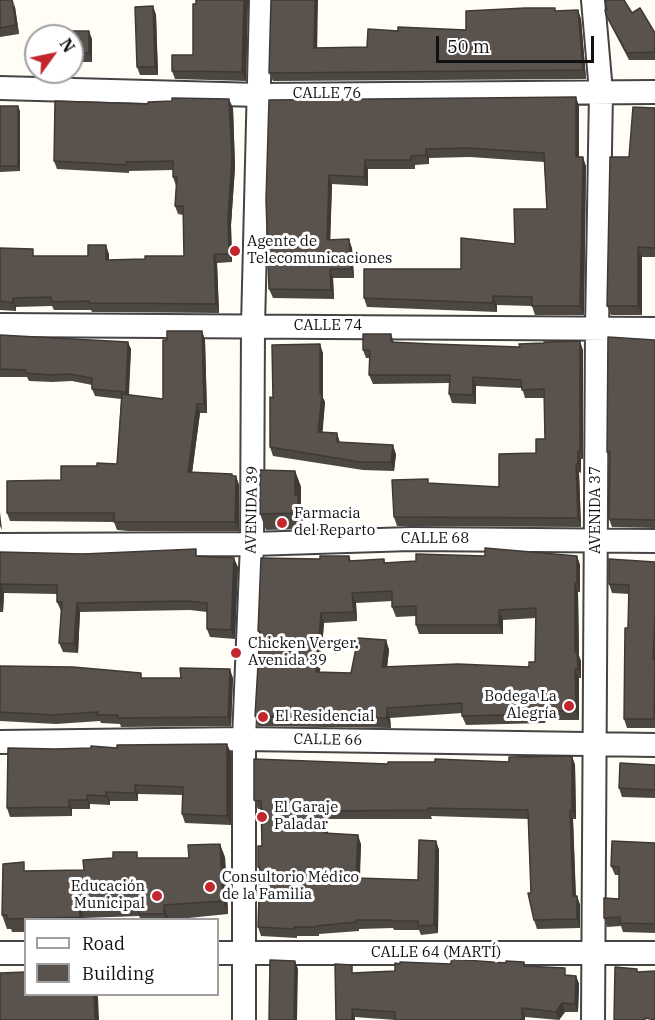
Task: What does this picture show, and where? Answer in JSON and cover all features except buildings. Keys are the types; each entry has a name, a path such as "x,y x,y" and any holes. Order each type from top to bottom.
{"street":[{"name":"AVENIDA 39","path":"244,1020 244,739 252,544 253,326 261,0"},
{"name":"AVENIDA 37","path":"593,0 601,92 597,328 594,1020"},
{"name":"CALLE 76","path":"0,88 260,94 655,92"},
{"name":"CALLE 74","path":"0,325 655,329"},
{"name":"CALLE 68","path":"0,545 252,544 411,539 655,541"},
{"name":"CALLE 66","path":"0,742 244,739 655,745"},
{"path":"0,952 24,952"},
{"name":"CALLE 64 (MARTÍ)","path":"219,953 655,953"}],"place":[{"name":"Agente de Telecomunicaciones","path":"235,251"},
{"name":"Farmacia del Reparto","path":"282,523"},
{"name":"Chicken Verger. Avenida 39","path":"236,653"},
{"name":"Bodega La Alegría","path":"569,706"},
{"name":"El Residencial","path":"263,717"},
{"name":"El Garaje Paladar","path":"262,817"},
{"name":"Consultorio Médico de la Familia","path":"210,887"},
{"name":"Educación Municipal","path":"157,896"}]}
